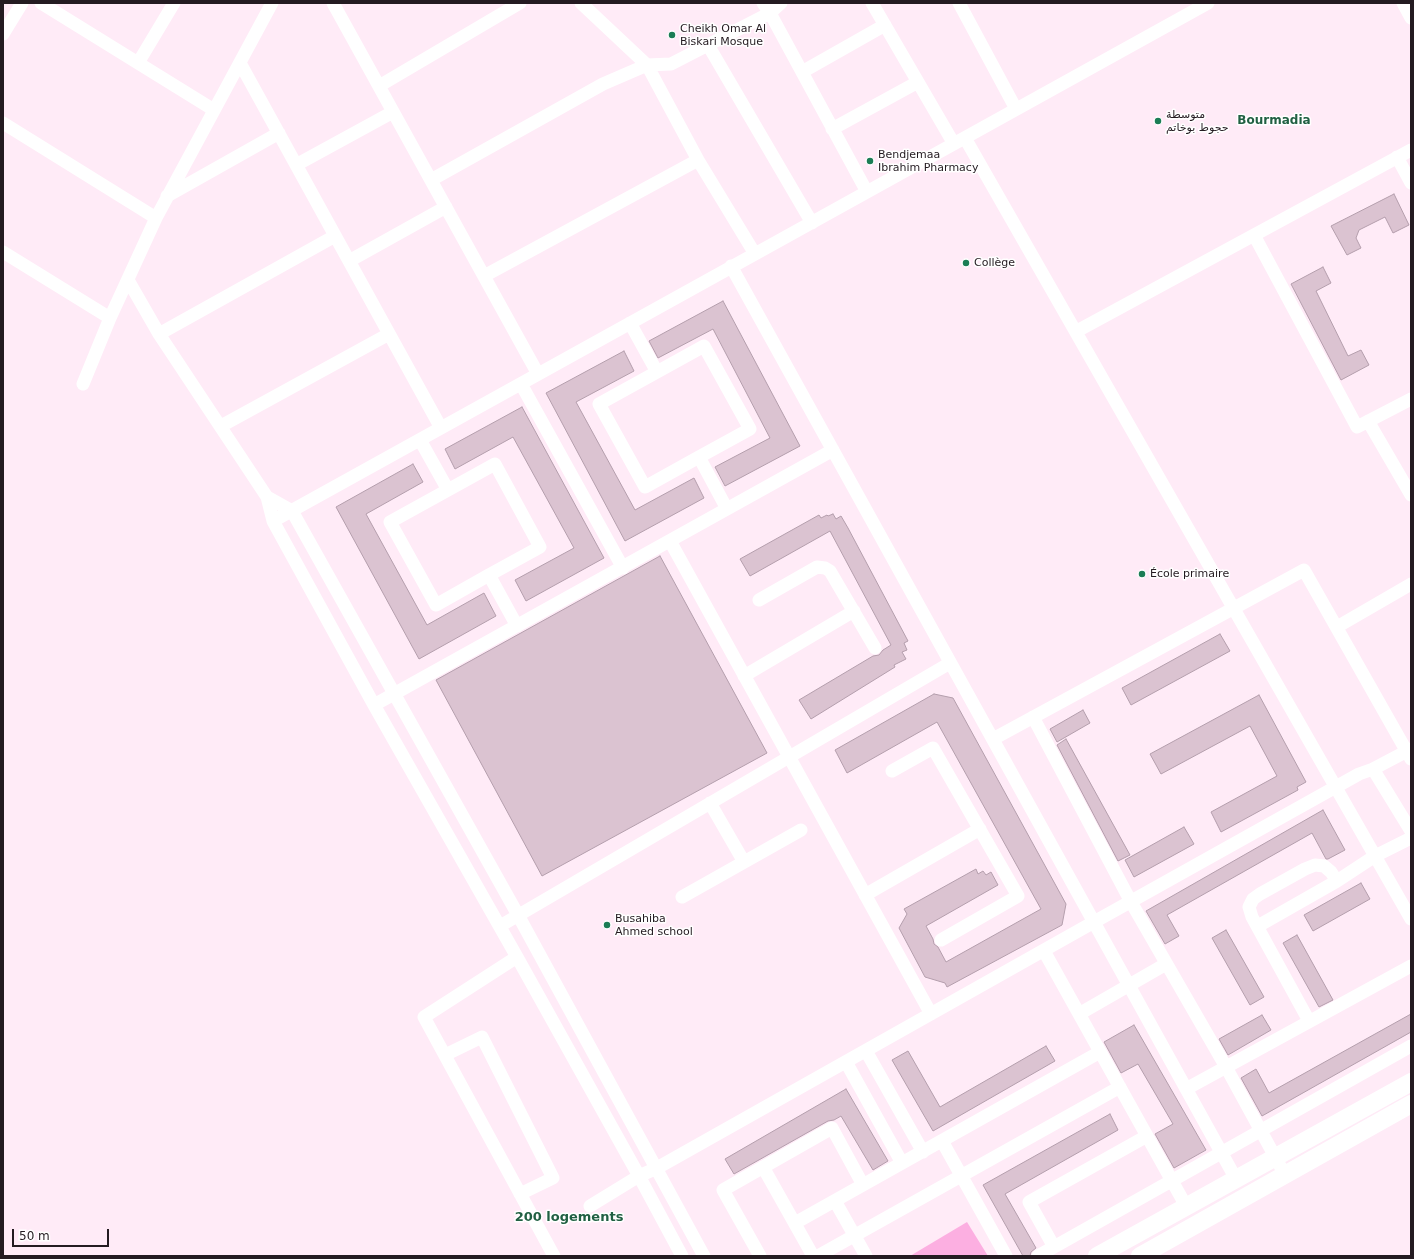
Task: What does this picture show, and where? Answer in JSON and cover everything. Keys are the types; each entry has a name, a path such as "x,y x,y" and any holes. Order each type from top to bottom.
{"main road":[{"path":"1097,1256 1411,1082"},
{"path":"1140,1256 1411,1104"}],"street":[{"path":"3,34 22,3"},
{"path":"41,3 214,110"},
{"path":"138,63 174,3"},
{"path":"83,384 110,318 156,218 272,3"},
{"path":"333,3 538,374"},
{"path":"379,86 520,3"},
{"path":"431,180 603,84 647,65 671,64 708,45 766,8 781,3"},
{"path":"766,8 788,3"},
{"path":"872,3 918,82 960,141 1077,331 1411,918"},
{"path":"959,3 1016,109"},
{"path":"273,521 731,266 960,141 1187,8 1208,3"},
{"path":"1402,3 1411,18"},
{"path":"590,6 647,65 698,160 755,254"},
{"path":"766,8 867,192"},
{"path":"802,72 885,24"},
{"path":"708,45 812,223"},
{"path":"240,63 441,428"},
{"path":"832,128 918,82"},
{"path":"296,165 393,112"},
{"path":"3,123 156,218"},
{"path":"167,196 278,133"},
{"path":"1077,331 1411,150"},
{"path":"1397,157 1411,183"},
{"path":"484,276 698,160"},
{"path":"349,261 446,207"},
{"path":"1254,234 1357,427 1411,398"},
{"path":"159,334 335,236"},
{"path":"3,252 110,318"},
{"path":"731,266 1236,1179"},
{"path":"128,280 159,334 267,496 273,521 374,705 500,926 682,1256"},
{"path":"630,323 657,372"},
{"path":"221,426 389,334"},
{"path":"704,346 750,429 699,457 645,487 599,404 704,346"},
{"path":"521,384 623,568"},
{"path":"1368,422 1411,495"},
{"path":"420,440 448,490"},
{"path":"374,705 670,542 833,450"},
{"path":"699,457 727,509"},
{"path":"495,464 540,547 489,575 436,605 390,522 495,464"},
{"path":"267,496 292,511 518,915 704,1256"},
{"path":"670,542 931,1014"},
{"path":"759,600 817,567 825,568 830,571 875,648"},
{"path":"590,1206 639,1176 657,1168 1359,774 1410,754 1304,570 992,739"},
{"path":"489,575 517,626"},
{"path":"1342,624 1411,584"},
{"path":"744,676 854,611"},
{"path":"500,926 950,663"},
{"path":"1033,717 1131,902 1226,1067 1285,1175"},
{"path":"892,771 933,748 1018,896 941,940"},
{"path":"1373,769 1411,831"},
{"path":"710,803 744,862"},
{"path":"865,895 980,829"},
{"path":"682,897 801,830"},
{"path":"1258,926 1337,881 1375,856 1411,838"},
{"path":"1309,1021 1252,917 1249,906 1260,894 1315,865 1324,866 1331,872 1337,881"},
{"path":"1044,951 1186,1206"},
{"path":"517,957 424,1017 554,1256"},
{"path":"1079,1014 1166,964"},
{"path":"1186,1088 1411,966"},
{"path":"445,1055 482,1037 553,1178 520,1194"},
{"path":"1038,1256 1411,1046"},
{"path":"866,1051 923,1152"},
{"path":"794,1224 1100,1052"},
{"path":"846,1062 902,1163"},
{"path":"818,1256 1120,1087"},
{"path":"760,1256 723,1190 832,1128 863,1185"},
{"path":"1054,1247 1029,1202 1147,1136"},
{"path":"942,1141 1006,1256"},
{"path":"763,1167 813,1256"},
{"path":"835,1201 866,1256"}],"shaded area":[{"path":"967,1222 988,1256 910,1256"}],"building":[{"path":"1394,194 1409,225 1393,233 1385,217 1359,230 1356,238 1361,248 1347,255 1331,226"},
{"path":"1323,267 1331,283 1316,291 1348,356 1361,350 1369,365 1341,380 1291,284"},
{"path":"723,301 800,446 725,486 715,467 770,438 713,329 658,358 649,341"},
{"path":"624,351 634,371 576,402 635,510 694,478 704,498 625,541 546,393"},
{"path":"522,407 604,558 526,601 515,580 574,548 513,437 455,469 445,449"},
{"path":"413,464 423,482 366,514 427,625 484,593 496,616 419,659 336,507"},
{"path":"833,514 836,519 841,516 908,641 904,643 907,650 902,652 906,659 894,665 895,667 811,719 799,700 873,656 879,655 883,650 891,645 830,531 750,576 740,559 819,515 821,518"},
{"path":"660,556 767,753 542,876 436,680"},
{"path":"1220,634 1230,651 1131,705 1122,688"},
{"path":"934,694 953,698 1066,904 1062,925 947,987 945,983 925,977 899,928 907,914 904,909 976,869 978,874 983,871 986,875 991,872 998,885 926,926 934,944 938,947 946,962 1041,909 937,722 847,773 835,750"},
{"path":"1259,695 1306,782 1297,787 1298,790 1221,832 1211,812 1277,776 1250,726 1161,774 1150,754"},
{"path":"1083,710 1090,723 1057,742 1050,729"},
{"path":"1066,739 1130,855 1118,861 1057,745"},
{"path":"1323,810 1345,850 1326,859 1312,833 1167,915 1179,936 1165,944 1146,911"},
{"path":"1184,827 1194,844 1134,877 1125,860"},
{"path":"1361,883 1370,899 1313,931 1304,915"},
{"path":"1226,930 1264,997 1250,1005 1212,938"},
{"path":"1297,935 1333,1000 1319,1007 1283,943"},
{"path":"1411,1014 1411,1032 1262,1116 1241,1078 1256,1069 1269,1093"},
{"path":"1262,1015 1271,1030 1228,1055 1219,1039"},
{"path":"1134,1025 1206,1150 1174,1168 1155,1134 1173,1124 1138,1064 1121,1073 1104,1042"},
{"path":"1046,1046 1055,1061 933,1131 892,1060 908,1051 940,1107"},
{"path":"846,1089 888,1161 873,1170 841,1116 834,1120 828,1121 734,1174 725,1159"},
{"path":"1110,1114 1118,1130 1005,1194 1036,1248 1031,1252 1030,1256 1023,1256 983,1185"}],"place":[{"name":"Cheikh Omar Al Biskari Mosque","path":"672,35"},
{"name":"متوسطة حجوط بوخاتم","path":"1158,121"},
{"name":"Bendjemaa Ibrahim Pharmacy","path":"870,161"},
{"name":"Collège","path":"966,263"},
{"name":"École primaire","path":"1142,574"},
{"name":"Busahiba Ahmed school","path":"607,925"}],"district":[{"name":"Bourmadia","path":"1274,121"},
{"name":"200 logements","path":"569,1218"}]}
